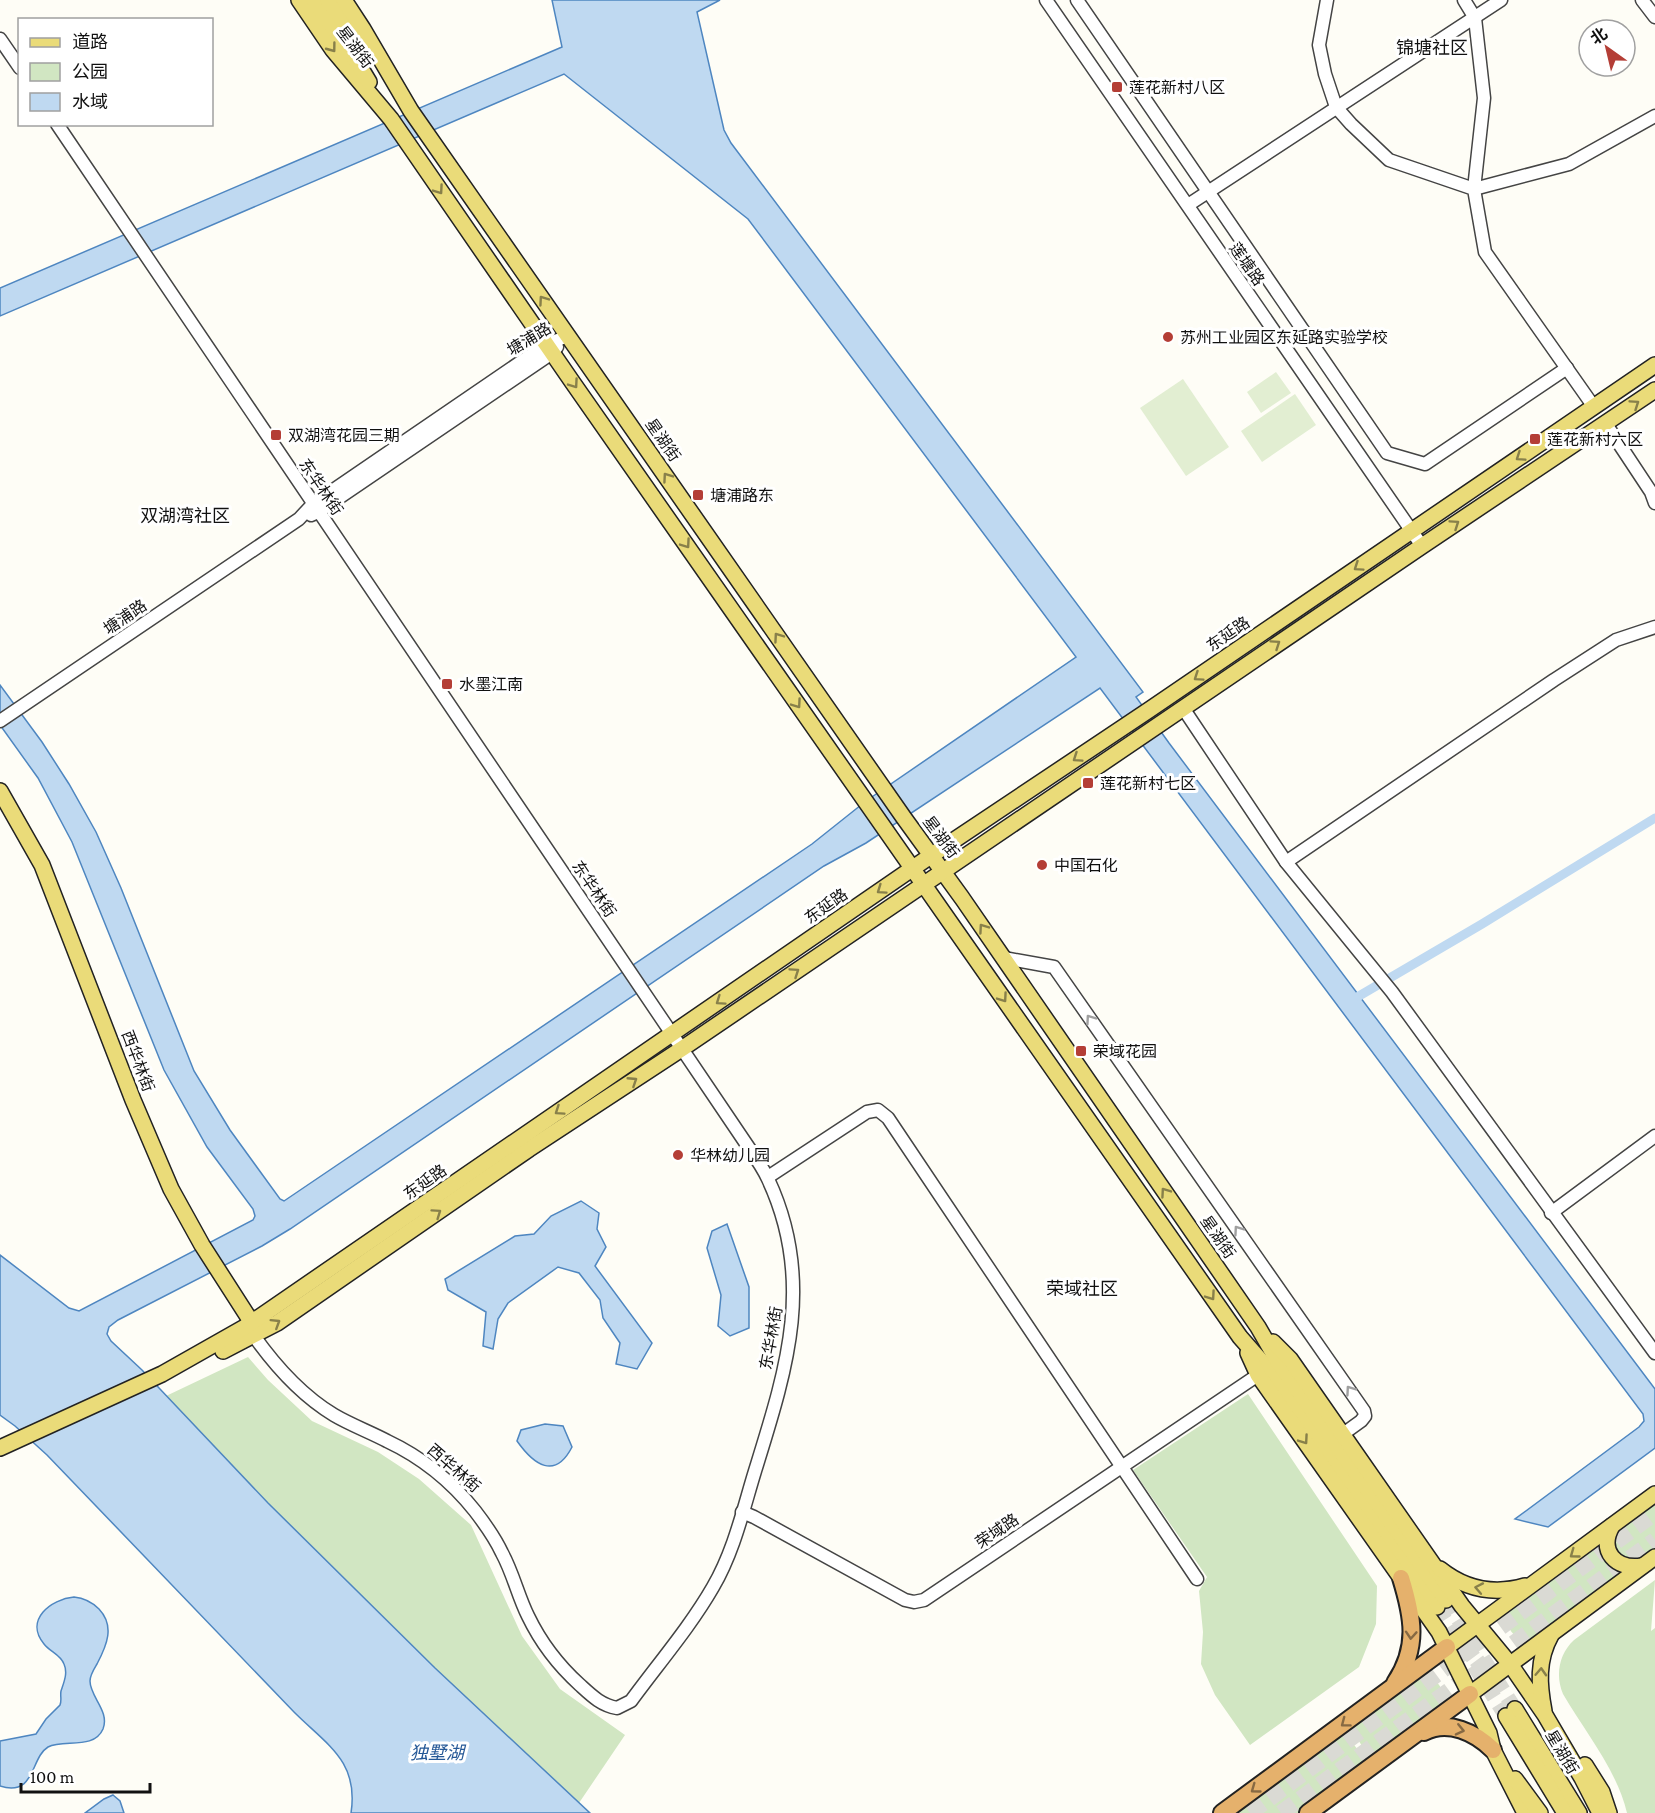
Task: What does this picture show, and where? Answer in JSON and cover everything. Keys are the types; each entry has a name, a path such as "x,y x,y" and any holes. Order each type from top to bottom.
{"highway":[{"path":"1392,1688 1403,1671 1413,1633 1401,1578"},
{"path":"1222,1813 1447,1647"},
{"path":"1308,1813 1470,1694"},
{"path":"1388,1755 1428,1730 1439,1727 1467,1731 1482,1739 1497,1757"}],"main road":[{"name":"星湖街","path":"299,0 333,50 389,117"},
{"name":"星湖街","path":"314,0 357,62 405,142 1240,1337 1269,1370 1441,1604 1280,1365 1258,1327 943,870 904,818 427,132 328,0"},
{"name":"星湖街","path":"344,0 407,105"},
{"name":"东延路","path":"5,1451 165,1377 250,1329 912,868 1126,726 1655,365"},
{"name":"东延路","path":"250,1329 277,1323 529,1149 683,1048 1655,390"},
{"name":"西华林街","path":"0,791 42,865 158,1159 198,1247"},
{"name":"西华林街","path":"0,808 34,869 150,1164 176,1220 198,1247 250,1329"},
{"path":"1258,1327 1290,1359 1462,1606 1510,1664 1560,1738 1600,1813"},
{"path":"1240,1337 1258,1376 1439,1632 1489,1733 1497,1757 1525,1813"},
{"path":"1447,1647 1655,1494"},
{"path":"1612,1526 1606,1540 1613,1559 1626,1567 1642,1566"},
{"path":"1470,1694 1655,1557"},
{"path":"1432,1562 1461,1583 1482,1589 1507,1590 1533,1584"},
{"path":"1545,1715 1541,1694 1540,1663 1548,1641 1555,1631"},
{"name":"星湖街","path":"1565,1813 1510,1713 1579,1813"},
{"path":"1560,1738 1599,1785 1609,1813"},
{"path":"1497,1757 1540,1813"}],"street":[{"name":"莲塘路","path":"1046,0 1422,546"},
{"path":"1077,0 1387,453 1425,464 1568,368"},
{"path":"1327,0 1319,45 1325,74 1336,107 1389,159 1474,189 1569,164 1655,116"},
{"path":"1464,0 1475,18 1484,98 1474,189 1485,252 1594,406"},
{"path":"1188,205 1501,0"},
{"path":"1642,0 1655,17"},
{"path":"0,39 18,65"},
{"name":"东华林街","path":"58,126 315,508 673,1033 768,1177 778,1201 792,1259 795,1289 794,1317 791,1340 766,1434 734,1540 721,1572 689,1622 631,1701 617,1708 601,1703"},
{"name":"塘浦路","path":"0,722 568,336"},
{"path":"1606,424 1651,492 1655,503"},
{"path":"1286,862 1616,640 1655,627"},
{"path":"1183,708 1286,862 1392,992 1655,1353"},
{"path":"1004,958 1054,967 1364,1411 1365,1416 1361,1421 1343,1434"},
{"path":"768,1177 867,1112 878,1110 888,1118 1197,1579"},
{"path":"1551,1213 1655,1136"},
{"name":"西华林街","path":"250,1329 280,1370 314,1401 355,1427 403,1449 439,1474 461,1494 495,1540 534,1627 564,1669 601,1703"},
{"name":"荣域路","path":"742,1512 905,1600 914,1602 924,1600 1258,1376"}],"green space":[{"path":"1276,372 1291,393 1261,413 1247,392"},
{"path":"1183,379 1229,447 1186,476 1140,408"},
{"path":"1295,394 1316,425 1262,462 1241,431"},
{"path":"248,1357 268,1380 312,1421 378,1452 419,1479 471,1525 522,1636 560,1689 625,1735 579,1803 435,1668 268,1503 166,1396"},
{"path":"1248,1394 1377,1586 1376,1624 1359,1667 1250,1745 1215,1695 1201,1664 1203,1632 1199,1591 1207,1577 1133,1470"},
{"path":"1655,1499 1655,1552 1641,1562 1622,1560 1613,1544 1617,1527"},
{"path":"1601,1540 1625,1571 1528,1644 1519,1640 1509,1627 1505,1613"},
{"path":"1655,1580 1651,1631 1655,1628 1655,1813 1627,1813 1608,1766 1563,1694 1559,1672 1562,1658 1574,1640"},
{"path":"1422,1672 1438,1684 1444,1693 1446,1703 1371,1758 1369,1757 1350,1727"},
{"path":"1341,1734 1356,1748 1363,1767 1299,1813 1233,1813"}],"water":[{"name":"独墅湖","path":"552,0 720,0 697,12 724,130 731,143 1143,692 1136,697 1169,743 1655,1389 1655,1448 1548,1527 1515,1519 1639,1427 1644,1421 1643,1414 1100,688 866,843 824,866 290,1229 262,1246 118,1320 109,1327 107,1334 111,1341 142,1370 268,1503 435,1668 590,1813 351,1813 350,1780 338,1755 47,1455 0,1415 0,1255 69,1308 79,1311 253,1220 255,1216 253,1209 207,1147 164,1070 72,842 38,778 0,725 0,685 42,742 96,832 121,888 194,1071 230,1130 280,1199 284,1201 812,844 866,801 1076,657 748,219 564,74 0,316 0,288 562,47"},
{"path":"581,1201 599,1213 597,1229 606,1247 595,1266 652,1343 637,1369 616,1364 620,1343 603,1318 600,1300 579,1273 558,1267 508,1303 498,1319 493,1349 483,1346 486,1312 448,1290 445,1279 515,1236 534,1234 551,1216"},
{"path":"727,1224 749,1287 749,1328 730,1336 718,1326 721,1295 707,1248 712,1231"},
{"path":"545,1424 563,1426 572,1447 559,1463 552,1466 544,1465 530,1457 517,1441 521,1430"},
{"path":"74,1597 94,1604 107,1622 106,1643 90,1681 104,1716 103,1729 93,1740 48,1747 42,1752 31,1775 20,1786 12,1788 0,1786 0,1741 36,1734 46,1719 60,1705 66,1674 65,1667 60,1658 44,1644 37,1627 43,1612 49,1606"},
{"path":"113,1795 120,1801 124,1813 85,1813 104,1799"}],"waterway":[{"path":"1359,996 1655,818"}],"tunnel":[{"path":"1250,1813 1655,1513"},
{"path":"1281,1813 1655,1540"},
{"path":"1446,1600 1515,1709"},
{"path":"1437,1607 1506,1716"}],"place":[{"name":"莲花新村八区","path":"1117,87"},
{"name":"苏州工业园区东延路实验学校","path":"1168,337"},
{"name":"双湖湾花园三期","path":"276,435"},
{"name":"莲花新村六区","path":"1535,439"},
{"name":"塘浦路东","path":"698,495"},
{"name":"水墨江南","path":"447,684"},
{"name":"莲花新村七区","path":"1088,783"},
{"name":"中国石化","path":"1042,865"},
{"name":"荣域花园","path":"1081,1051"},
{"name":"华林幼儿园","path":"678,1155"}],"district":[{"name":"锦塘社区","path":"1432,48"},
{"name":"双湖湾社区","path":"185,516"},
{"name":"荣域社区","path":"1082,1289"}]}
